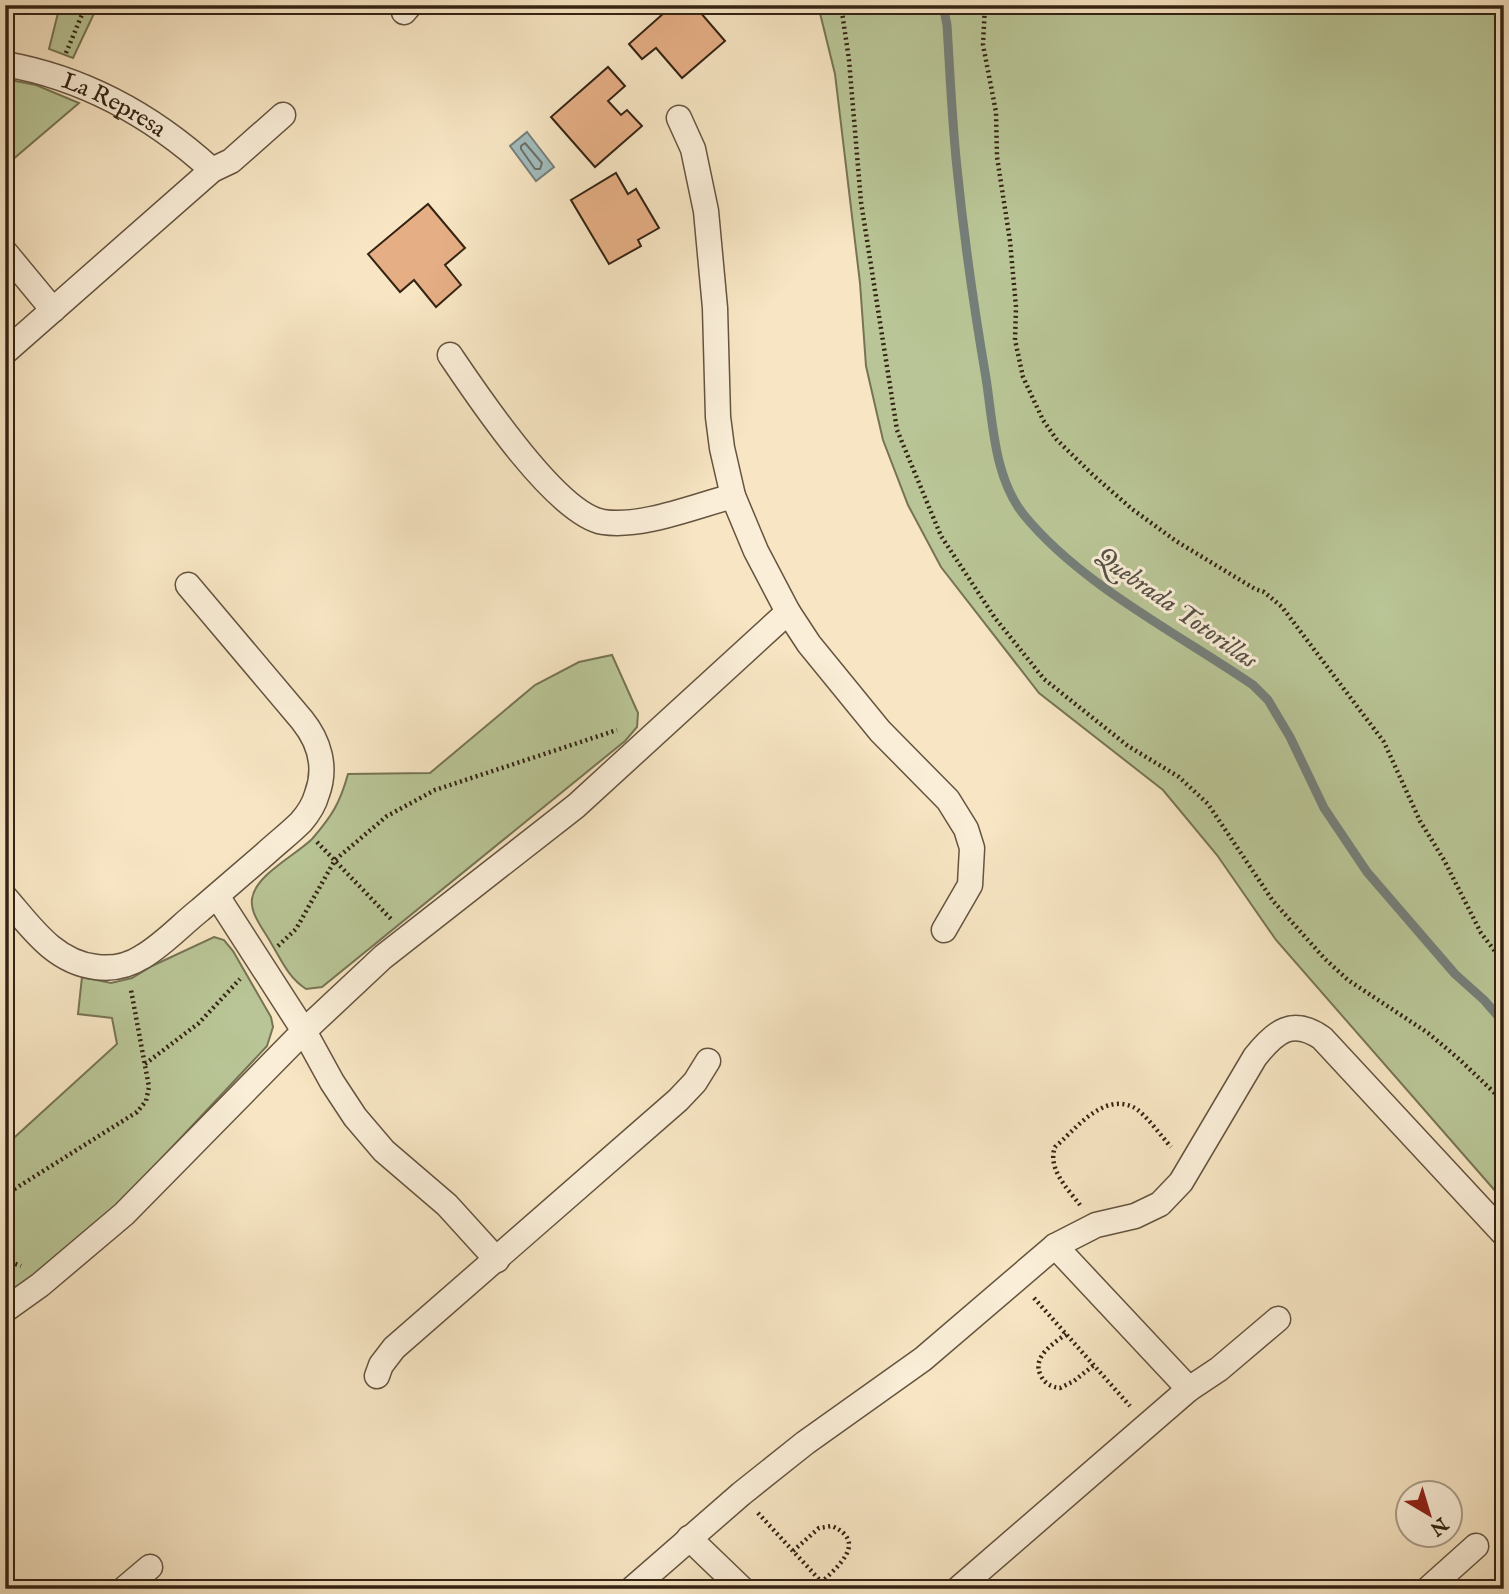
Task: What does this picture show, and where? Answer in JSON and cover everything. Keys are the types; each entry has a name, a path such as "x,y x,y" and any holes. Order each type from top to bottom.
{"street":[{"name":"La Represa","path":"5,64 57,76 103,94 138,113 191,150 212,170"},
{"path":"5,352 212,170 231,161 283,115"},
{"path":"679,118 695,156 706,211 715,308 718,417 733,496 756,551 788,612 850,697 948,800 966,829 972,848 970,885 944,930"},
{"path":"5,252 53,310"},
{"path":"450,355 481,403 521,453 585,517 603,522 627,522 733,496"},
{"path":"5,898 46,943 64,957 76,963 99,967 127,964 142,957 216,896 298,824 311,809 318,793 321,763 315,740 302,720 188,585"},
{"path":"5,1310 40,1285 124,1214 304,1031 408,936 544,832 788,612"},
{"path":"216,896 304,1031 355,1117 384,1151 447,1205 498,1260"},
{"path":"632,1589 741,1494 805,1443 923,1359 1055,1246 1096,1225 1135,1216 1160,1204 1172,1194 1255,1057 1268,1040 1286,1030 1304,1028 1322,1038 1504,1234"},
{"path":"377,1376 386,1356 394,1348 498,1260 678,1100 695,1082 708,1061"},
{"path":"1055,1246 1189,1389"},
{"path":"958,1589 1147,1424 1189,1389 1213,1374 1278,1319"},
{"path":"689,1538 742,1589"},
{"path":"1428,1589 1476,1546"},
{"path":"124,1589 150,1567"}],"path":[{"path":"57,76 86,5"},
{"path":"841,5 849,60 861,202 897,430 941,536 996,618 1044,679 1128,746 1178,777 1208,804 1273,901 1325,959 1349,980 1427,1033 1504,1102"},
{"path":"985,5 983,45 996,112 997,157 1010,241 1016,307 1015,340 1023,377 1043,420 1057,440 1132,509 1176,541 1255,589 1265,592 1282,607 1384,742 1420,821 1444,860 1481,933 1504,963"},
{"path":"145,1065 199,1023 232,986 296,929 335,860 387,816 435,790 621,728 649,739"},
{"path":"298,824 408,936"},
{"path":"5,1195 137,1112 148,1094 127,964"},
{"path":"1096,1225 1063,1183 1053,1164 1053,1154 1055,1147 1101,1107 1111,1104 1133,1107 1190,1168"},
{"path":"1017,1279 1147,1424"},
{"path":"1066,1334 1039,1359 1038,1366 1045,1380 1060,1388 1094,1365"},
{"path":"741,1494 828,1589"},
{"path":"793,1551 819,1528 832,1526 842,1532 849,1547 848,1554 822,1582"}],"green space":[{"path":"60,5 98,5 73,58 49,49"},
{"path":"818,5 1504,5 1504,1201 1276,940 1217,855 1163,790 1039,693 941,567 908,505 883,440 866,366 860,283 835,74"},
{"path":"5,79 36,85 79,103 5,166"},
{"path":"612,655 638,713 637,727 625,741 322,987 306,989 294,979 258,922 252,899 260,882 312,839 325,823 342,793 348,774 430,773 535,685 579,662"},
{"path":"214,937 224,940 233,951 271,1017 273,1027 267,1046 115,1208 52,1262 5,1295 5,1146 117,1044 112,1018 78,1014 82,977 111,983 132,978"}],"water":[{"path":"527,132 554,167 536,181 510,146"}],"building":[{"path":"673,5 694,5 725,41 682,78 656,48 642,59 629,44"},
{"path":"608,67 625,86 608,101 621,115 627,110 642,126 595,167 551,117"},
{"path":"616,173 628,194 636,189 659,228 638,240 641,246 609,264 571,200"},
{"path":"428,204 465,248 445,265 461,285 436,307 414,280 400,292 368,254"}],"waterway":[{"name":"Quebrada Totorillas","path":"943,5 947,25 957,168 970,273 996,450 1006,484 1014,500 1047,540 1073,564 1132,607 1253,685 1268,700 1290,737 1324,808 1367,872 1455,974 1484,1000 1504,1023"}]}
